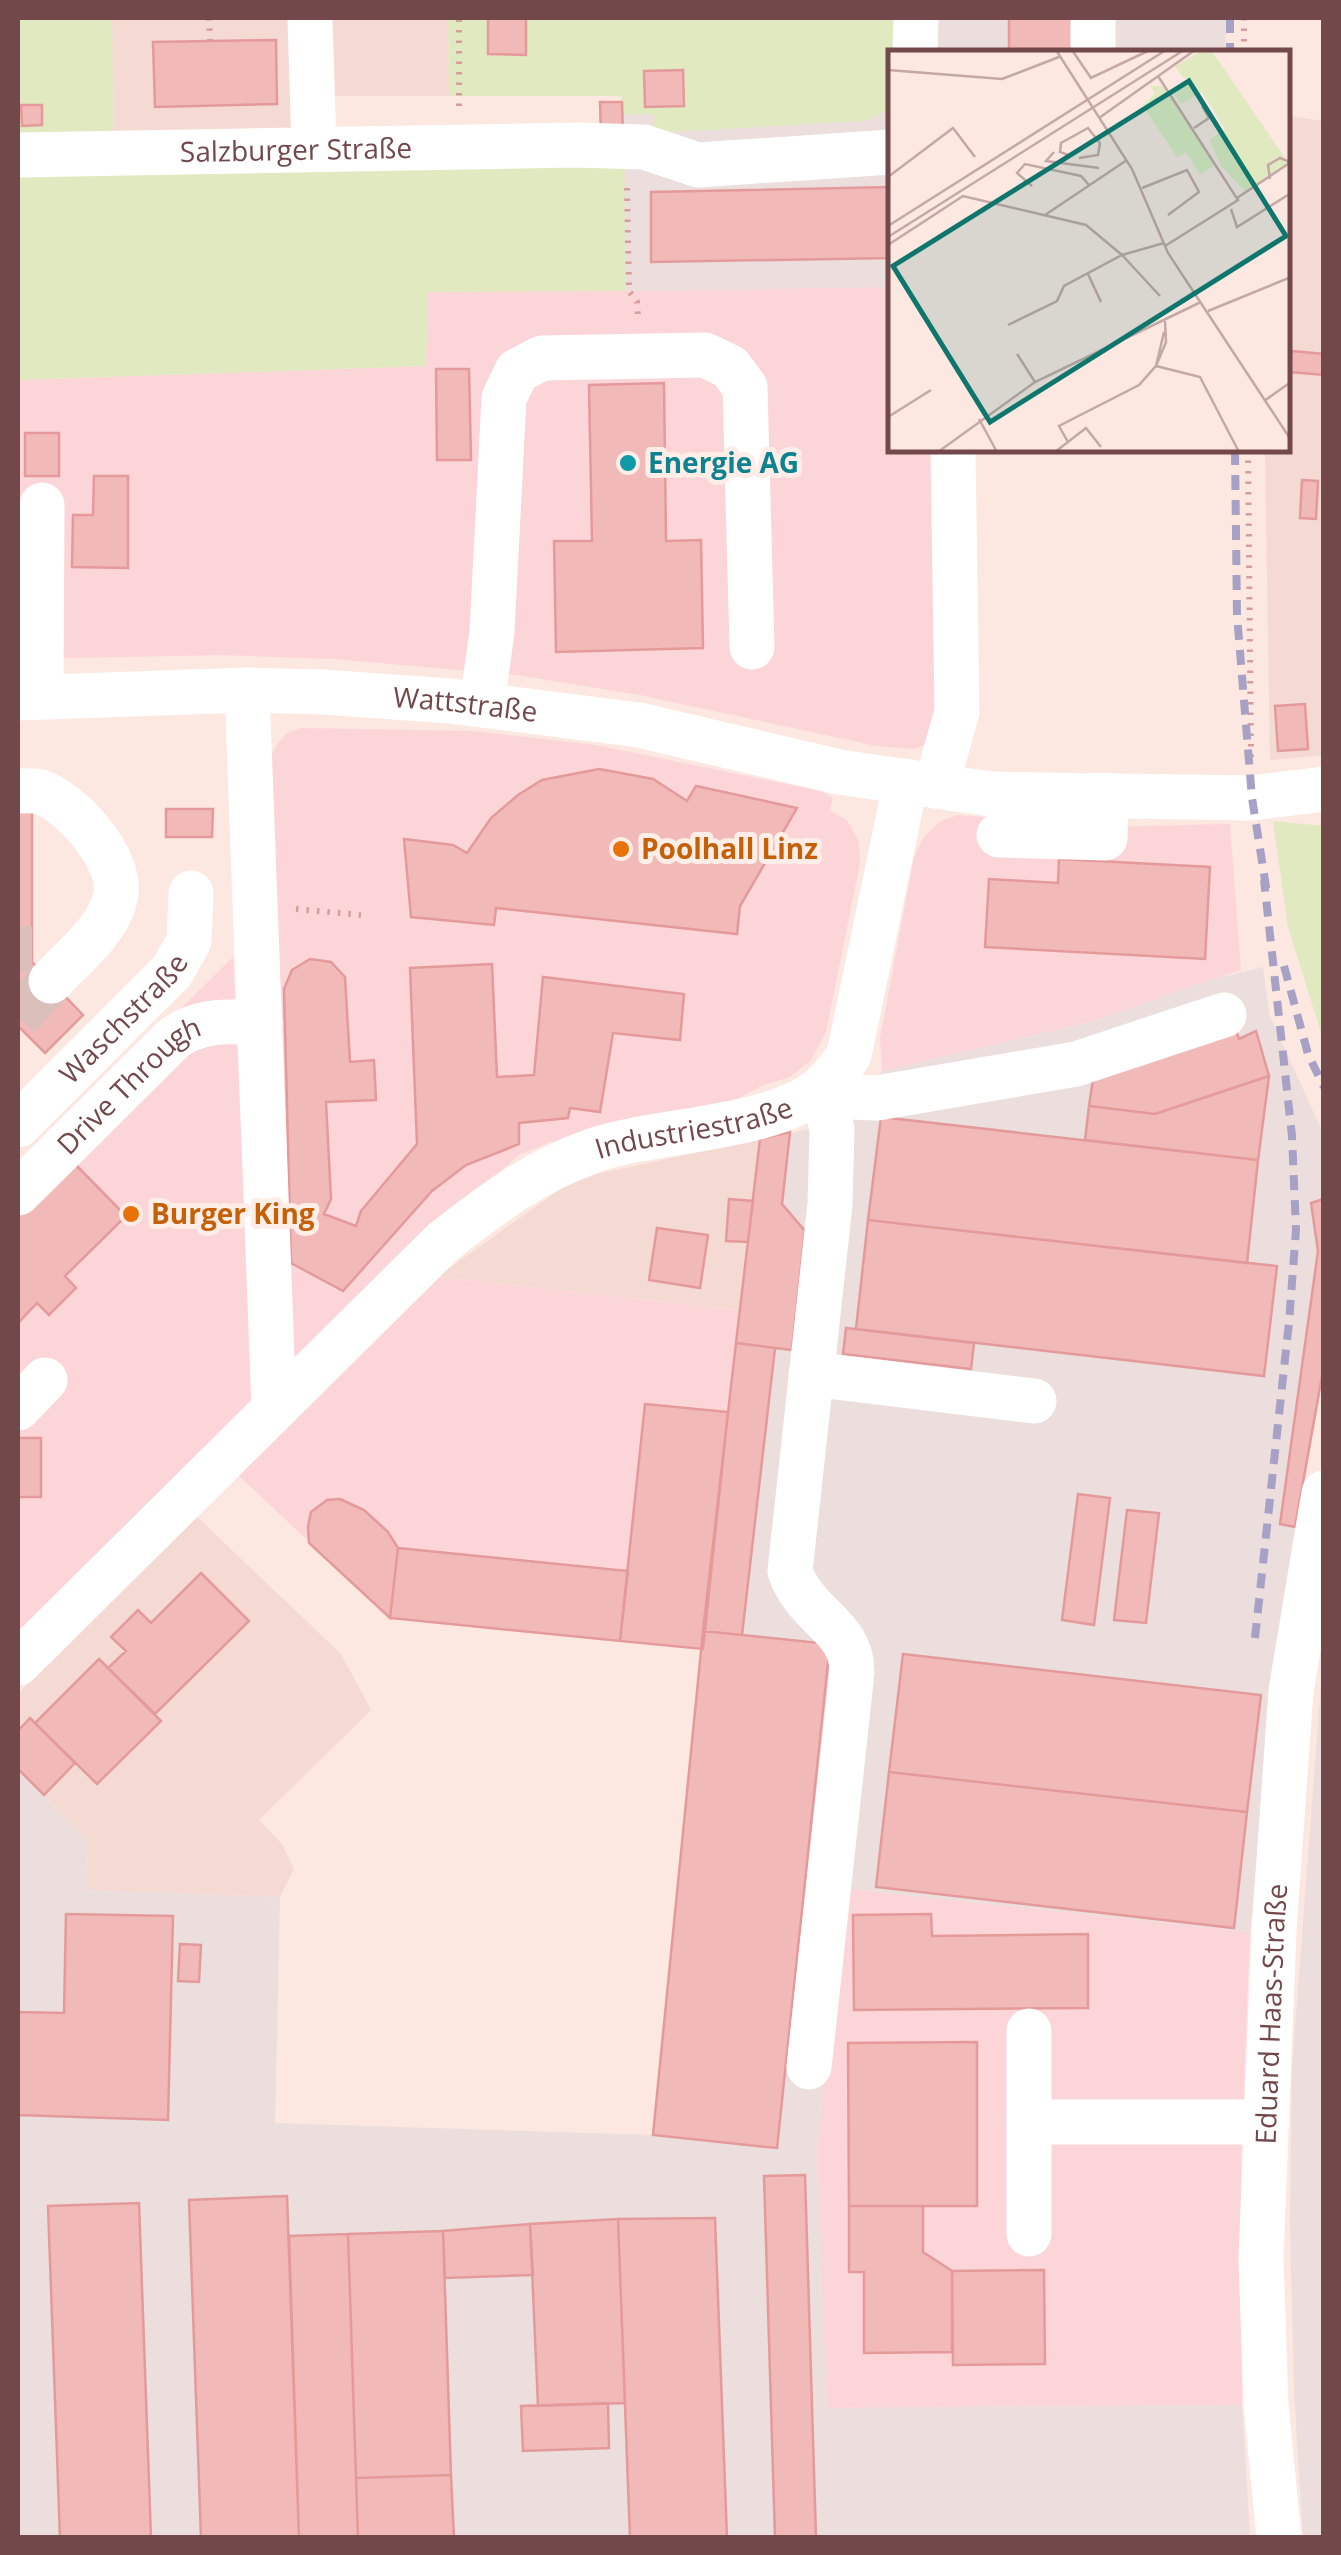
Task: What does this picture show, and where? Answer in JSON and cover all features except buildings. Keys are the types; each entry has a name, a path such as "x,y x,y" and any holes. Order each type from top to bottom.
{"street":[{"path":"310,18 314,149"},
{"path":"915,50 916,18"},
{"path":"1093,18 1093,50"},
{"name":"Salzburger Straße","path":"18,156 574,145 644,147 698,165 888,152"},
{"path":"482,704 492,632 504,398 516,372 542,358 704,355 730,367 745,388 752,647"},
{"name":"Industriestraße","path":"18,1663 444,1242 496,1200 545,1168 596,1149 761,1116 803,1100 823,1087 849,1055 921,784 957,712 953,452"},
{"path":"29,697 42,505"},
{"path":"247,690 274,1409"},
{"name":"Wattstraße","path":"29,697 247,690 482,704 639,725 838,772 921,784"},
{"path":"921,784 991,794 1252,798 1324,789"},
{"path":"18,792 40,791 75,815 106,850 116,893 102,927 54,960"},
{"path":"999,834 1105,838 1106,795"},
{"path":"116,893 192,893 255,899"},
{"name":"Waschstraße","path":"18,1124 172,972 189,941 192,893"},
{"path":"823,1087 850,1098 877,1098 1058,1067 1224,1016"},
{"name":"Drive Through","path":"18,1193 174,1038 190,1027 209,1022 260,1022"},
{"path":"809,2067 852,1672 852,1652 805,1602 790,1571 830,1204 832,1130 823,1087"},
{"path":"811,1374 1034,1401"},
{"name":"Eduard Haas-Straße","path":"1279,2538 1266,2405 1262,2259 1274,1930 1292,1690 1324,1493"},
{"path":"1029,2031 1029,2234"},
{"path":"1029,2122 1267,2122"}],"path":[{"path":"210,18 210,41"},
{"path":"459,146 460,18"},
{"path":"1244,18 1244,50"},
{"path":"626,146 629,291"},
{"path":"1248,452 1252,798"},
{"path":"255,899 361,915"}],"shaded area":[{"path":"112,18 448,18 449,96 326,96 286,137 114,142"},
{"path":"620,18 1226,18 1225,50 888,50 888,287 626,291"},
{"path":"1291,116 1323,121 1323,755 1270,760 1265,452 1291,452"},
{"path":"888,287 888,452 942,452 945,710 926,744 915,749 876,746 640,695 516,675 334,659 220,655 18,659 18,380 425,366 427,292"},
{"path":"300,728 472,731 595,745 821,791 833,799 829,811 847,820 859,842 860,863 826,1032 811,1060 790,1077 761,1086 732,1102 551,1142 517,1156 299,1367 291,1356 269,760 286,734"},
{"path":"958,815 1105,827 1230,824 1241,970 1095,1021 882,1071 880,1038 914,857 924,837 939,822"},
{"name":"Burger King","path":"233,957 254,1406 18,1635 18,1169"},
{"path":"1263,967 1269,1014 1323,1133 1324,1365 1295,1527 1274,1686 1250,1932 841,1888 817,2151 827,2408 1242,2405 1250,2537 18,2537 18,1770 88,1841 87,1890 280,1897 275,2123 653,2135 760,1139 847,1122 882,1071 1095,1021 1210,980"},
{"path":"760,1139 740,1310 437,1277 562,1188 597,1174"},
{"path":"437,1277 740,1310 703,1649 390,1618 236,1473"},
{"path":"194,1514 341,1654 371,1710 259,1820 282,1844 294,1869 280,1897 87,1890 88,1841 18,1769 18,1694"},
{"path":"1323,1658 1324,2537 1303,2538 1290,2222 1292,2068"},
{"path":"841,1888 1250,1932 1241,2162 1242,2405 826,2408 817,2151"}],"green space":[{"path":"18,18 112,18 114,142 18,144"},
{"path":"448,18 903,18 902,50 888,50 888,110 865,121 653,133 653,114 622,115 622,96 449,96"},
{"path":"624,159 626,291 428,292 426,366 18,380 18,170"},
{"path":"1273,821 1323,826 1323,1039 1288,927"}],"tunnel":[{"path":"18,949 32,949"},
{"path":"18,1017 51,981"}],"railway":[{"path":"1230,18 1230,50"},
{"path":"1235,452 1237,615 1252,798 1267,893"},
{"path":"1255,1638 1296,1230 1292,1136 1264,880"},
{"path":"1284,966 1308,1054 1324,1087"}],"place":[{"name":"Energie AG","path":"628,463"},
{"name":"Poolhall Linz","path":"621,849"},
{"name":"Burger King","path":"131,1214"}]}
